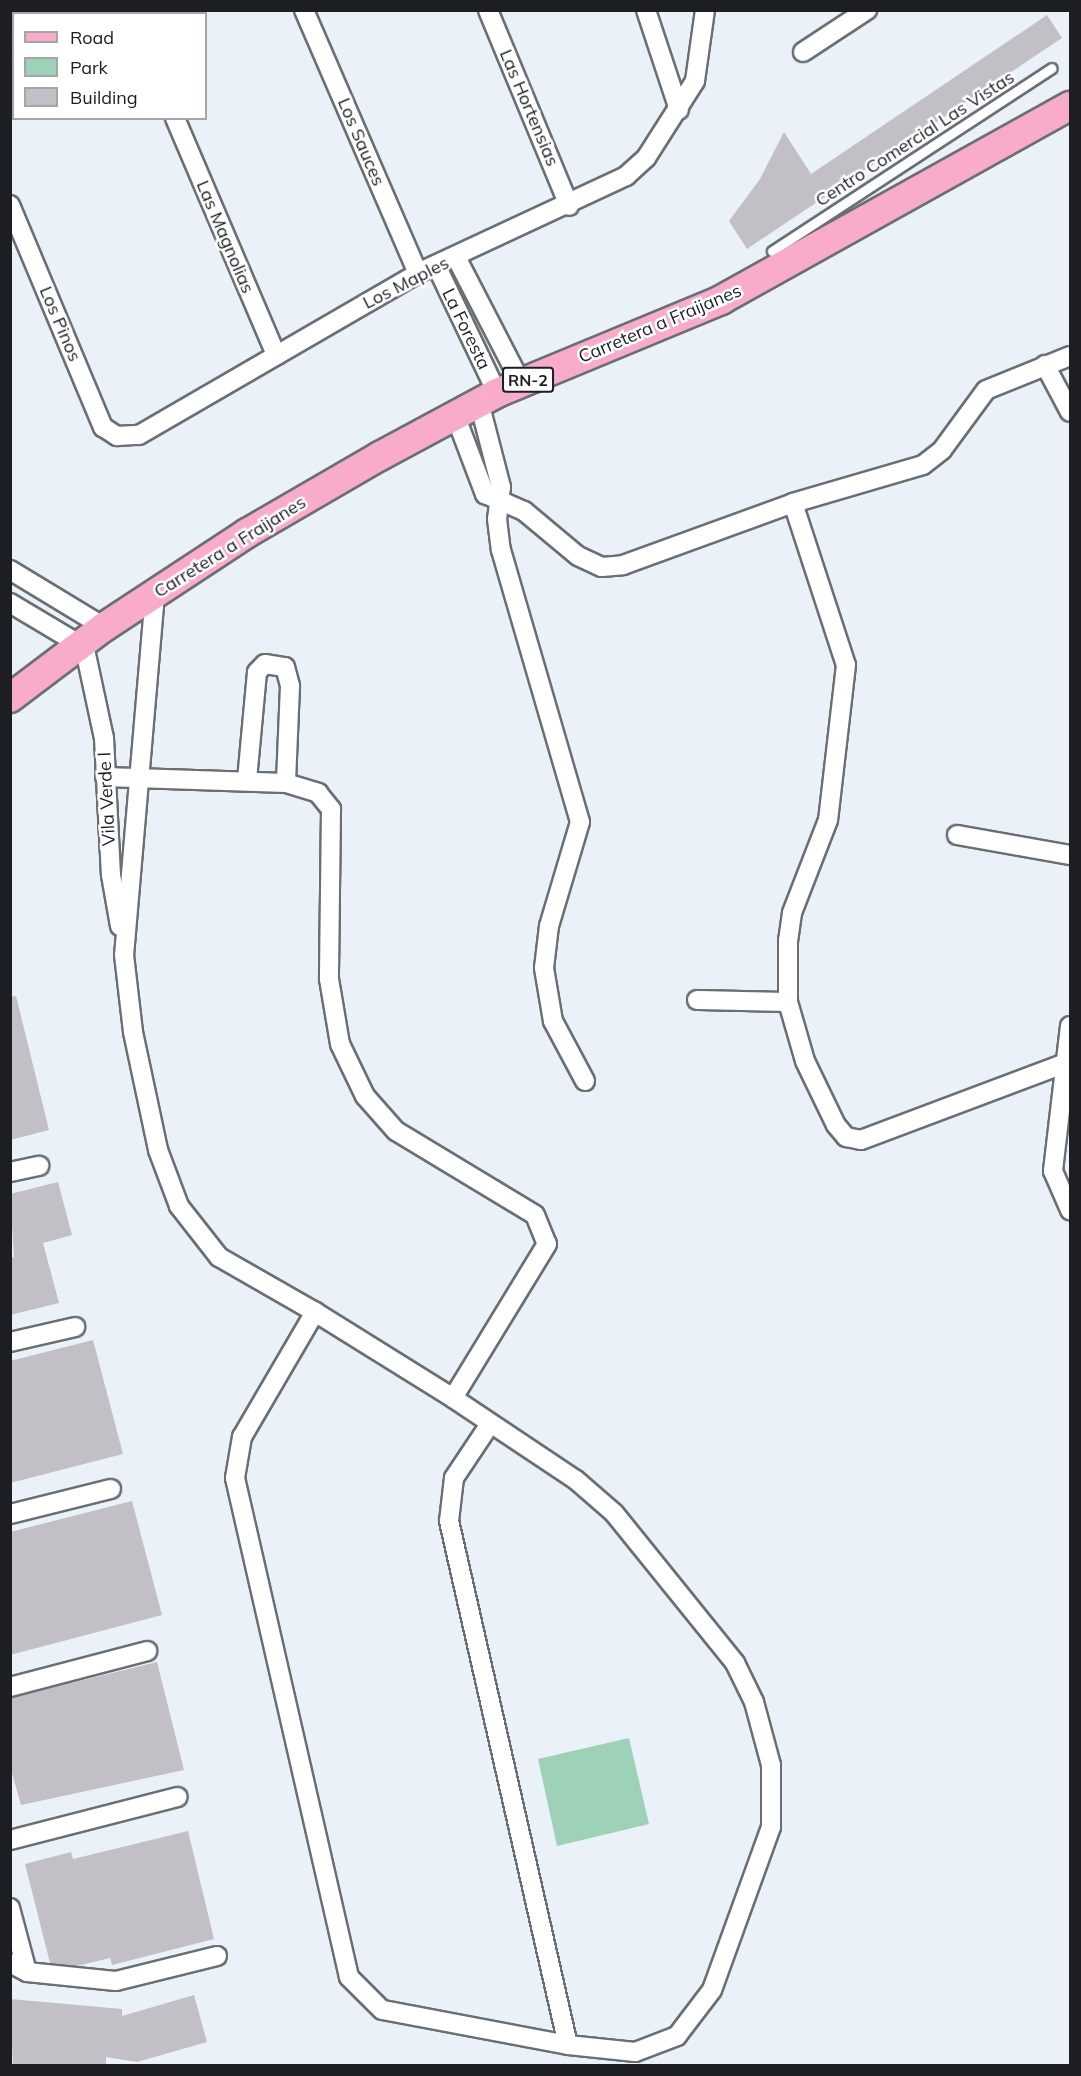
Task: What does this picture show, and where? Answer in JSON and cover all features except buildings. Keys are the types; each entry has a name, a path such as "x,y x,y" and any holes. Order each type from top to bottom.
{"main road":[{"name":"Carretera a Fraijanes","path":"10,698 90,639 247,533 488,398 722,300 801,246 1071,106"}],"street":[{"name":"Los Sauces","path":"304,10 418,273"},
{"name":"Las Hortensias","path":"488,10 569,206"},
{"path":"646,10 679,110"},
{"name":"Los Maples","path":"117,436 139,435 418,273 569,206 626,176 646,158 679,110 695,81 705,10"},
{"path":"803,52 867,10"},
{"name":"Las Magnolias","path":"176,120 276,355"},
{"name":"Los Pinos","path":"10,205 103,427 117,436"},
{"name":"La Foresta","path":"456,257 488,398"},
{"name":"La Foresta","path":"436,265 488,398"},
{"path":"488,398 485,494 524,511 578,556 602,567 623,565 793,503 923,465 942,450 986,390 1045,364 1071,356"},
{"path":"1045,364 1071,412"},
{"path":"488,398 501,487 497,499 501,550 580,822 549,926 544,968 553,1021 585,1081"},
{"path":"793,503 846,665 847,690 828,820 792,914 788,1002 805,1061 846,1137 861,1140 1064,1064"},
{"path":"10,570 90,639"},
{"path":"155,594 124,955 133,1032 156,1139 179,1206 219,1257 315,1312 453,1398 576,1480 614,1513 735,1663 754,1702 771,1766 771,1827 712,1990 677,2036 635,2052 568,2045 382,2010 350,1977 235,1478 242,1437 315,1312"},
{"path":"10,603 90,639"},
{"name":"Vila Verde I","path":"90,639 104,738 111,875 124,955"},
{"path":"246,780 257,672 265,664 285,667 290,686 286,783"},
{"path":"105,777 286,783 318,793 331,809 329,979 340,1044 365,1096 396,1131 535,1215 547,1244 453,1398"},
{"path":"957,835 1071,855"},
{"path":"697,1000 788,1002"},
{"path":"1071,1026 1064,1064 1053,1171 1071,1210"},
{"path":"10,1172 39,1166"},
{"path":"10,1342 75,1327"},
{"path":"490,1424 454,1478 449,1521 568,2045"},
{"path":"10,1514 111,1489"},
{"path":"10,1687 147,1651"},
{"path":"10,1840 178,1797"},
{"path":"10,1908 27,1972"},
{"path":"10,1964 27,1972 116,1981 217,1956"}],"lane":[{"name":"Centro Comercial Las Vistas","path":"772,251 801,246 1052,68"}],"green space":[{"path":"629,1738 649,1824 557,1846 538,1759"}]}
